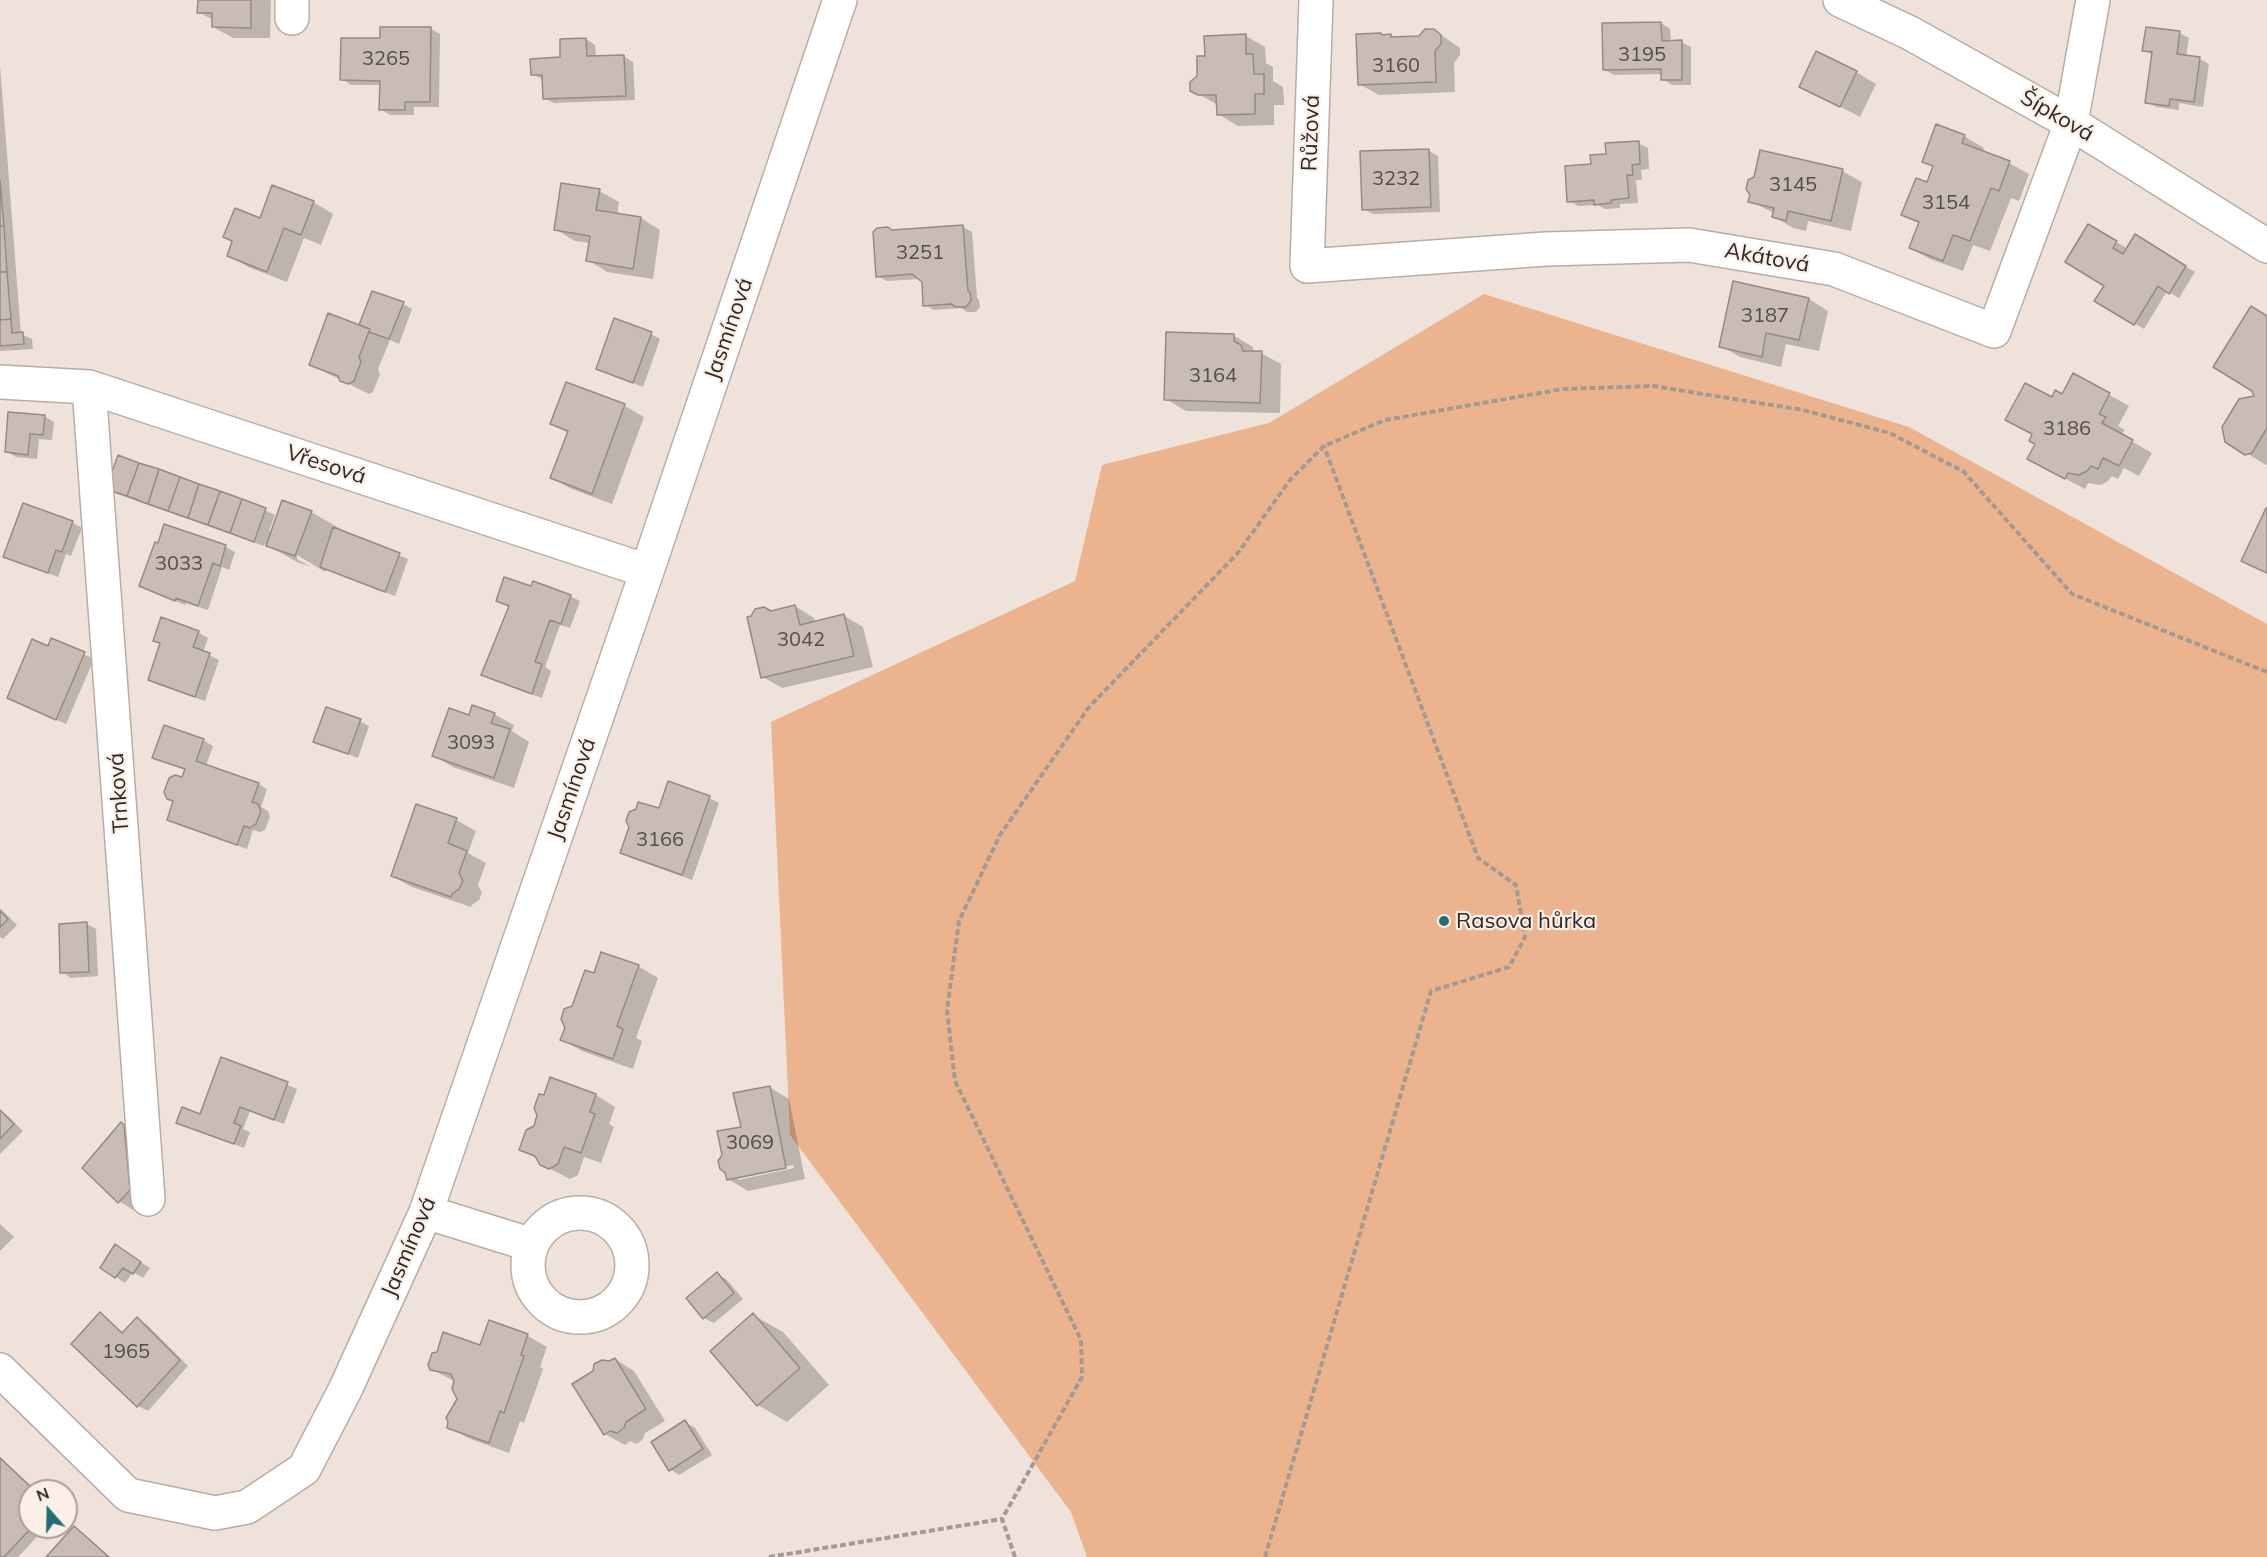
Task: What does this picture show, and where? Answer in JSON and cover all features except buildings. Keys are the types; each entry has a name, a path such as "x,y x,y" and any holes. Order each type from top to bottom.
{"street":[{"name":"Jasmínová","path":"0,1370 128,1495 215,1513 247,1507 304,1469 345,1390 426,1212 647,571 840,0"},
{"name":"Růžová","path":"1307,267 1316,0"},
{"name":"Šípková","path":"1840,0 1910,33 2071,123 2267,246"},
{"path":"2071,123 2093,0"},
{"name":"Akátová","path":"1307,267 1546,249 1689,244 1834,269 1994,331 2071,123"},
{"name":"Vřesová","path":"0,381 89,387 647,571"},
{"name":"Trnková","path":"89,387 148,1199"},
{"path":"426,1212 532,1245"}],"path":[{"path":"1015,1557 1002,1519 1082,1377 1081,1340 955,1081 948,1010 959,921 999,836 1089,707 1238,553 1290,480 1324,446 1385,420 1563,389 1653,386 1803,410 1890,433 1964,472 2072,594 2267,672"},
{"path":"1265,1557 1431,991 1509,967 1525,937 1516,885 1478,858 1324,446"},
{"path":"769,1557 1002,1519"}],"shaded area":[{"path":"1484,294 1909,427 2267,624 2267,1557 1087,1557 1071,1512 790,1135 771,722 1075,581 1102,465 1269,423"}],"place":[{"name":"Rasova hůrka","path":"1444,921"}]}
